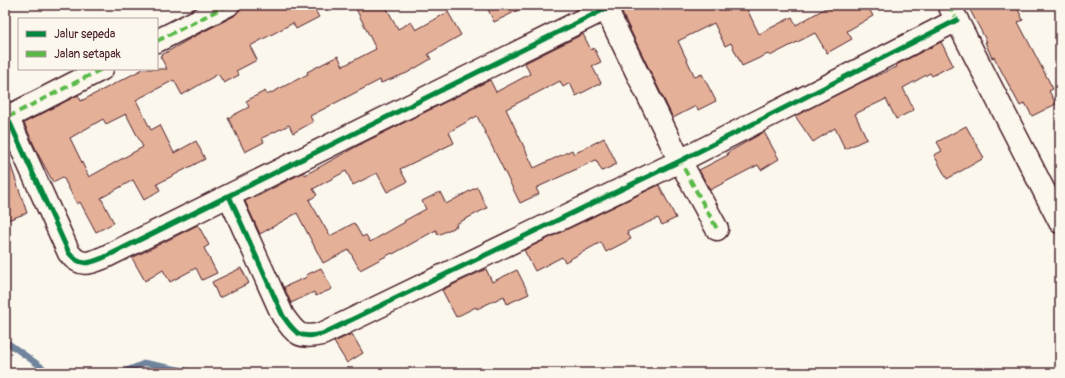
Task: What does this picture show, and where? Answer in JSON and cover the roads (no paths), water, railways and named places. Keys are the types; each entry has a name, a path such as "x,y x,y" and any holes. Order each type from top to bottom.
{"street":[{"path":"158,40 228,5"},
{"path":"100,70 6,114 69,253 74,259 80,262 88,263 105,257 608,6 680,161 717,229"},
{"path":"229,196 283,316 294,331 301,335 309,337 322,334 680,161 953,12 1060,222"}],"waterway":[{"path":"5,341 50,373"},
{"path":"121,373 145,363 197,373"}]}
